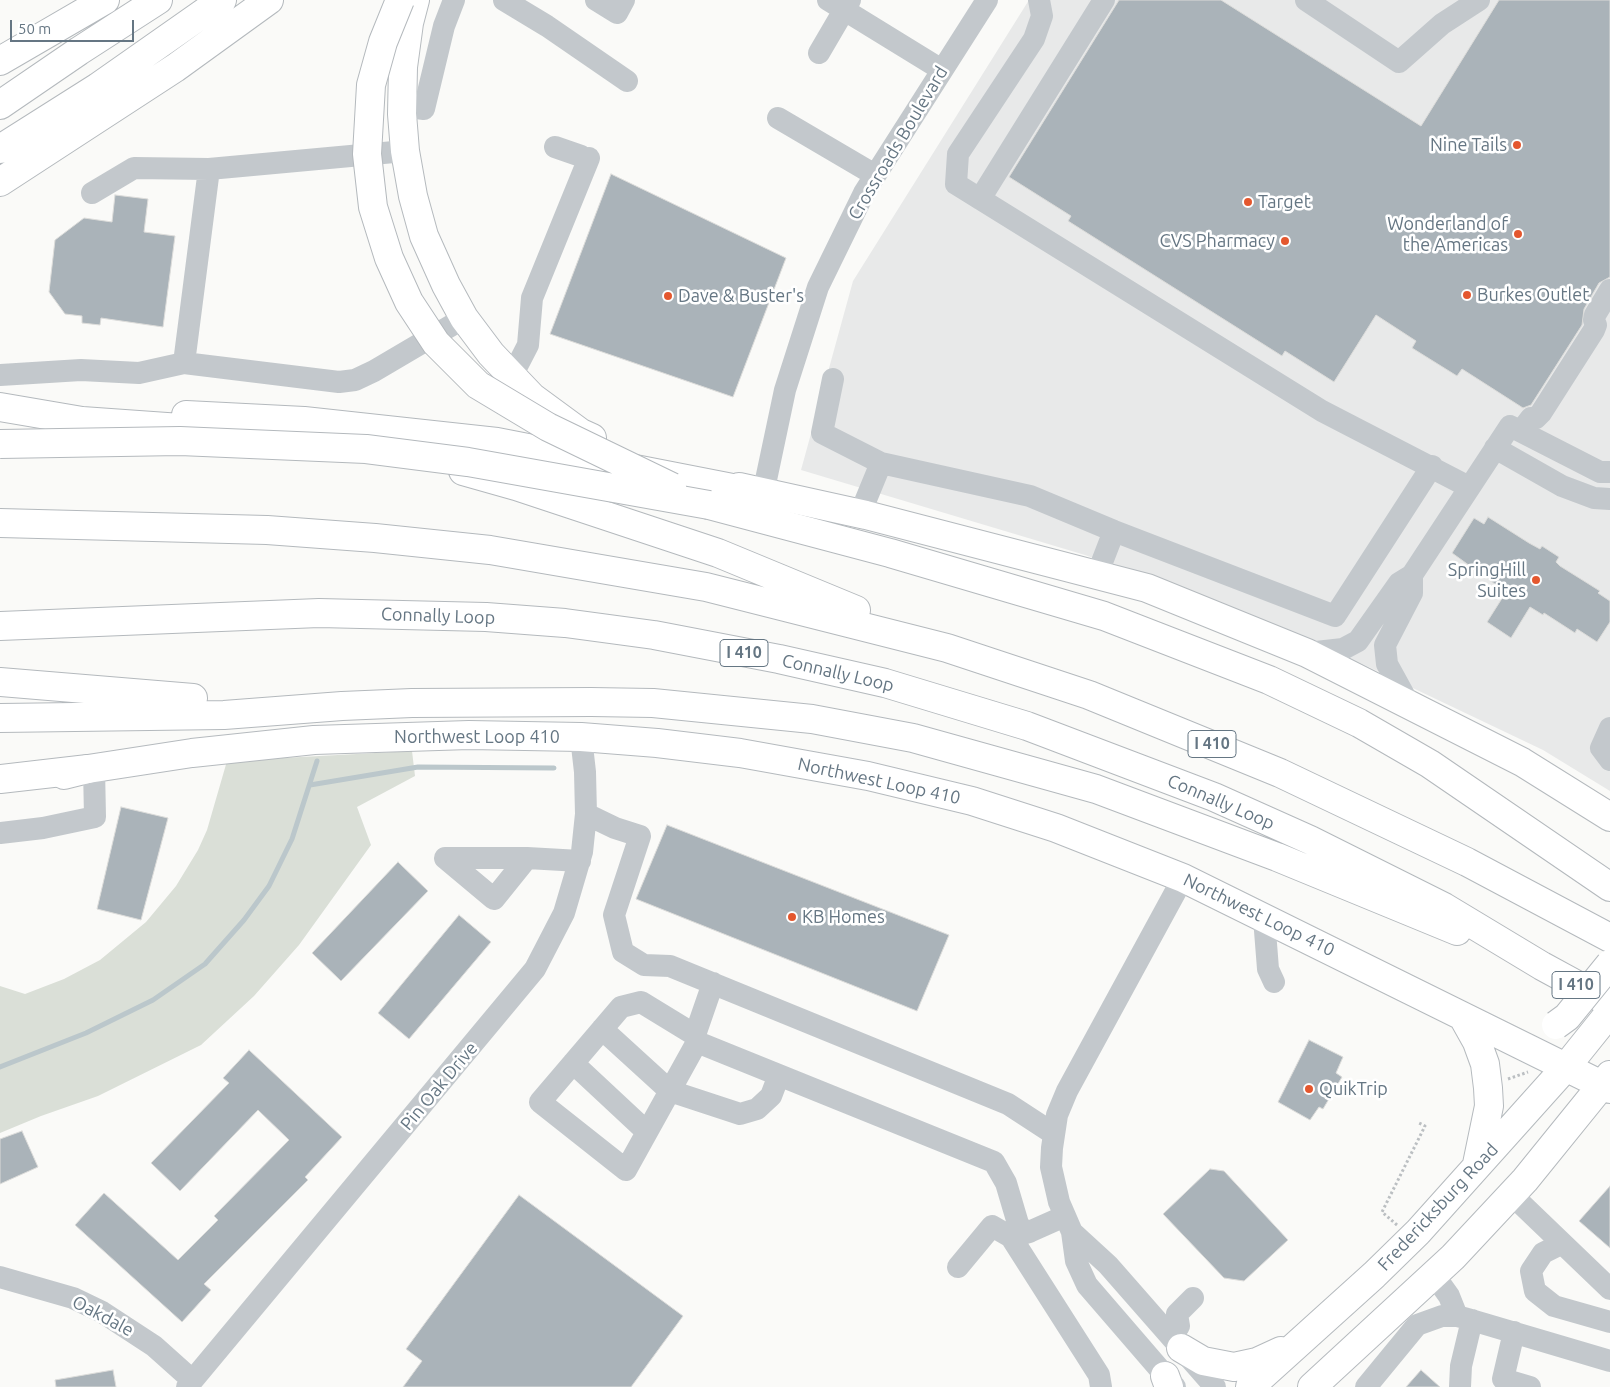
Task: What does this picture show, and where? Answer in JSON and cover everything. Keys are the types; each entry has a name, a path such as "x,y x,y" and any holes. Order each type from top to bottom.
{"main road":[{"path":"0,61 106,0"},
{"path":"0,105 158,0"},
{"path":"0,149 98,87 222,0"},
{"path":"0,182 175,68 269,0"},
{"path":"400,0 383,42 371,86 367,154 373,207 389,258 409,302 436,343 478,385 548,428 709,505"},
{"path":"415,0 409,22 403,68 402,106 405,151 413,196 424,236 446,285 464,318 491,354 532,397 581,433 644,462 763,494"},
{"path":"0,406 304,420 497,442 860,514 1147,588 1307,653 1522,762 1608,810"},
{"path":"0,406 82,421 219,431 322,442 429,462 516,486 718,553 947,648"},
{"path":"0,444 180,440 366,449 468,462 709,505 890,553 1104,616 1270,680 1359,723 1430,764 1610,887"},
{"name":"I 410","path":"0,523 268,530 375,538 490,550 706,587 947,648 1089,695 1280,772 1467,862 1610,938"},
{"name":"Connally Loop","path":"0,626 319,613 386,613 565,623 663,637 779,659 886,683 1027,726 1214,797 1310,840 1444,907 1542,966 1610,1003"},
{"path":"0,642 140,620"},
{"path":"0,682 168,697 342,706"},
{"path":"0,718 224,714 342,706 591,702 653,703 812,719 932,744 1096,789 1277,857 1542,966"},
{"name":"Northwest Loop 410","path":"91,768 192,753 314,740 469,735 581,737 740,753 868,776 972,801 1056,828 1183,878 1566,1067 1607,1083"},
{"path":"0,779 91,768"},
{"path":"0,791 91,768"},
{"path":"1507,1038 1539,1033 1556,1025 1567,1017 1610,964"},
{"name":"Fredericksburg Road","path":"1250,1387 1385,1265 1418,1232 1566,1067 1610,1012"},
{"path":"1463,1017 1477,1042 1485,1064 1488,1088 1489,1106 1477,1166"},
{"path":"1312,1387 1434,1275 1512,1195 1607,1083"},
{"path":"1179,1329 1203,1361 1234,1367 1257,1362 1298,1344"}],"street":[{"path":"402,106 424,109 444,26 454,0"},
{"path":"504,0 547,26 627,81"},
{"path":"596,0 617,13 624,0"},
{"name":"Crossroads Boulevard","path":"763,494 786,390 818,287 864,193 987,0"},
{"path":"1039,0 1042,16 1034,40 958,154 956,184 1322,411 1469,486"},
{"path":"980,199 1104,0"},
{"path":"1306,0 1399,62 1442,24 1480,0"},
{"path":"819,53 841,3 942,70"},
{"path":"778,118 875,175"},
{"path":"512,376 528,345 532,298 585,157 555,147"},
{"path":"92,193 134,168 209,169 405,151"},
{"path":"184,363 209,169"},
{"path":"1521,431 1531,418 1536,418 1541,414 1594,330 1596,325 1595,315 1610,290"},
{"path":"0,375 81,370 138,373 184,363 339,382 355,380 374,371 464,318"},
{"path":"833,379 822,433 881,463 1030,496 1114,531 1335,616 1432,466"},
{"path":"1307,653 1343,649 1358,641 1399,583 1412,575 1510,426 1600,472 1610,472"},
{"path":"1495,448 1562,486 1594,498 1610,498"},
{"path":"860,514 881,463"},
{"path":"1097,575 1114,531"},
{"path":"1409,704 1388,664 1385,646 1412,593 1412,575"},
{"path":"1610,728 1600,748 1610,760"},
{"name":"Pin Oak Drive","path":"190,1384 521,988 547,948 564,913 580,861 586,814 585,772 581,737"},
{"path":"0,833 43,828 95,817 91,768"},
{"path":"586,814 615,828 640,836 614,915 623,952 644,965 670,966 1008,1104 1054,1134"},
{"path":"527,858 580,861"},
{"path":"1170,1383 1087,1285 1076,1261 1068,1224 1059,1202 1051,1167 1057,1114 1183,878"},
{"path":"1264,918 1268,969 1274,982"},
{"path":"713,983 696,1038 670,1091 626,1170 540,1102 622,1007 641,1002 696,1038 779,1075 994,1162 1006,1183 1020,1235 1098,1375 1101,1387"},
{"path":"602,1029 670,1091 740,1114 756,1109 771,1096 779,1075"},
{"path":"573,1063 647,1132"},
{"path":"1512,1195 1610,1289"},
{"path":"958,1267 992,1226 1020,1235 1068,1224"},
{"path":"1068,1224 1108,1264 1154,1317 1179,1329 1215,1387"},
{"path":"1561,1244 1542,1253 1531,1271 1535,1291 1554,1306 1610,1322"},
{"path":"1434,1275 1464,1318 1460,1387"},
{"name":"Oakdale","path":"0,1277 65,1296 102,1312 148,1342 190,1384"},
{"path":"1179,1329 1194,1298"},
{"path":"1154,1317 1179,1329"},
{"path":"1366,1387 1418,1324 1431,1319 1464,1318 1610,1361"},
{"path":"1514,1332 1501,1383 1530,1387"}],"path":[{"path":"1503,1081 1527,1072 1532,1076"},
{"path":"1398,1226 1382,1212 1425,1126 1417,1122"}],"shaded area":[{"path":"1029,0 1610,0 1610,791 1543,750 1312,640 1085,555 801,470 853,281"},
{"path":"412,751 415,776 357,807 371,845 299,945 254,996 201,1045 98,1096 0,1133 0,986 25,994 64,979 100,960 146,922 176,886 198,850 207,830 227,761"}],"building":[{"name":"Target","path":"1119,0 1221,0 1421,126 1499,0 1610,0 1610,277 1599,283 1584,309 1582,325 1531,405 1523,408 1462,369 1457,376 1412,348 1416,341 1376,315 1334,382 1285,351 1282,356 1068,221 1071,216 1009,177"},
{"name":"Dave & Buster's","path":"611,174 786,258 733,397 550,334"},
{"path":"115,195 148,199 144,232 175,236 163,327 101,318 100,325 82,323 82,316 65,314 49,292 55,240 84,218 112,222"},
{"name":"SpringHill Suites","path":"1488,517 1529,543 1540,549 1542,546 1559,557 1556,562 1560,566 1600,591 1598,593 1610,601 1610,622 1597,642 1577,629 1575,633 1544,613 1543,615 1530,607 1511,638 1487,622 1506,592 1452,553 1474,518 1484,524"},
{"path":"121,807 168,818 141,920 97,909"},
{"name":"KB Homes","path":"667,825 949,935 917,1011 636,899"},
{"path":"398,862 428,891 341,981 312,953"},
{"path":"459,915 491,942 409,1039 378,1013"},
{"name":"QuikTrip","path":"1309,1040 1343,1057 1336,1073 1342,1077 1323,1109 1319,1107 1310,1120 1278,1102"},
{"path":"249,1050 342,1137 305,1177 308,1180 204,1284 211,1290 182,1322 75,1225 104,1193 178,1260 218,1220 214,1216 289,1140 258,1110 180,1191 151,1163 229,1083 223,1078"},
{"path":"22,1131 38,1167 0,1184 0,1139"},
{"path":"1210,1169 1224,1171 1288,1240 1244,1281 1224,1278 1163,1214"},
{"path":"1610,1186 1610,1248 1579,1221"},
{"path":"519,1195 683,1316 631,1387 403,1387 422,1361 406,1349"},
{"path":"113,1370 116,1387 56,1387 55,1380"},
{"path":"1421,1370 1440,1387 1406,1387"}],"waterway":[{"path":"0,1067 86,1033 153,1000 205,964 244,920 269,886 292,839 317,761"},
{"path":"310,785 418,767 554,768"}],"place":[{"name":"Nine Tails","path":"1517,145"},
{"name":"Target","path":"1248,202"},
{"name":"Wonderland of the Americas","path":"1518,234"},
{"name":"CVS Pharmacy","path":"1285,241"},
{"name":"Burkes Outlet","path":"1467,295"},
{"name":"Dave & Buster's","path":"668,296"},
{"name":"SpringHill Suites","path":"1536,580"},
{"name":"KB Homes","path":"792,917"},
{"name":"QuikTrip","path":"1309,1089"}]}
